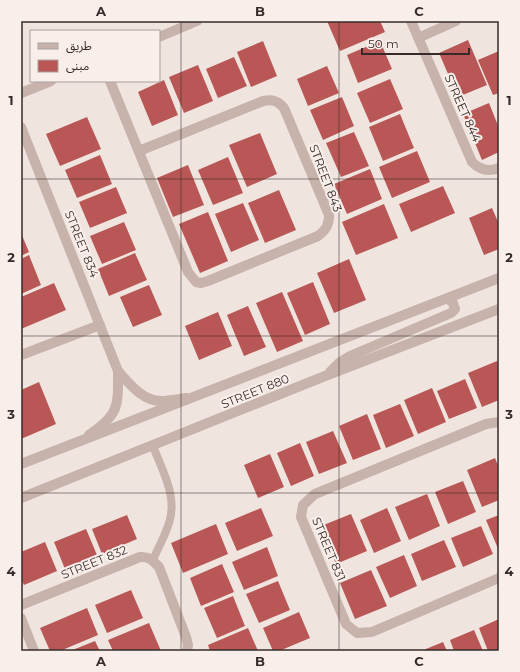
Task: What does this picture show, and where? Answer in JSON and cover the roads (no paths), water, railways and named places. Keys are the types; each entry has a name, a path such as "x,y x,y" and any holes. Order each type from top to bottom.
{"street":[{"path":"160,37 196,21"},
{"name":"STREET 844","path":"411,21 472,162 476,166 486,171 499,168"},
{"path":"418,38 456,21"},
{"path":"21,93 48,82"},
{"name":"STREET 843","path":"110,82 188,272 196,282 201,283 208,281 310,239 323,232 327,227 329,215 284,108 276,101 263,101 139,151"},
{"name":"STREET 834","path":"21,127 118,371 136,391 147,397 160,401 191,397"},
{"name":"STREET 880","path":"21,464 499,278"},
{"path":"325,376 339,363 350,356 451,313 455,309 453,303 446,298"},
{"name":"STREET 880","path":"21,498 325,376 499,309"},
{"path":"21,355 100,325"},
{"name":"STREET 834","path":"82,441 104,425 114,412 118,400 118,371"},
{"name":"STREET 831","path":"499,422 486,424 315,494 303,505 301,517 346,624 357,633 372,632 499,578"},
{"name":"STREET 832","path":"21,605 140,557 153,560"},
{"path":"153,560 159,567 186,637 188,645 187,651"},
{"path":"21,618 34,651"}],"lane":[{"path":"153,446 171,493 172,504 170,522 153,560"}]}
